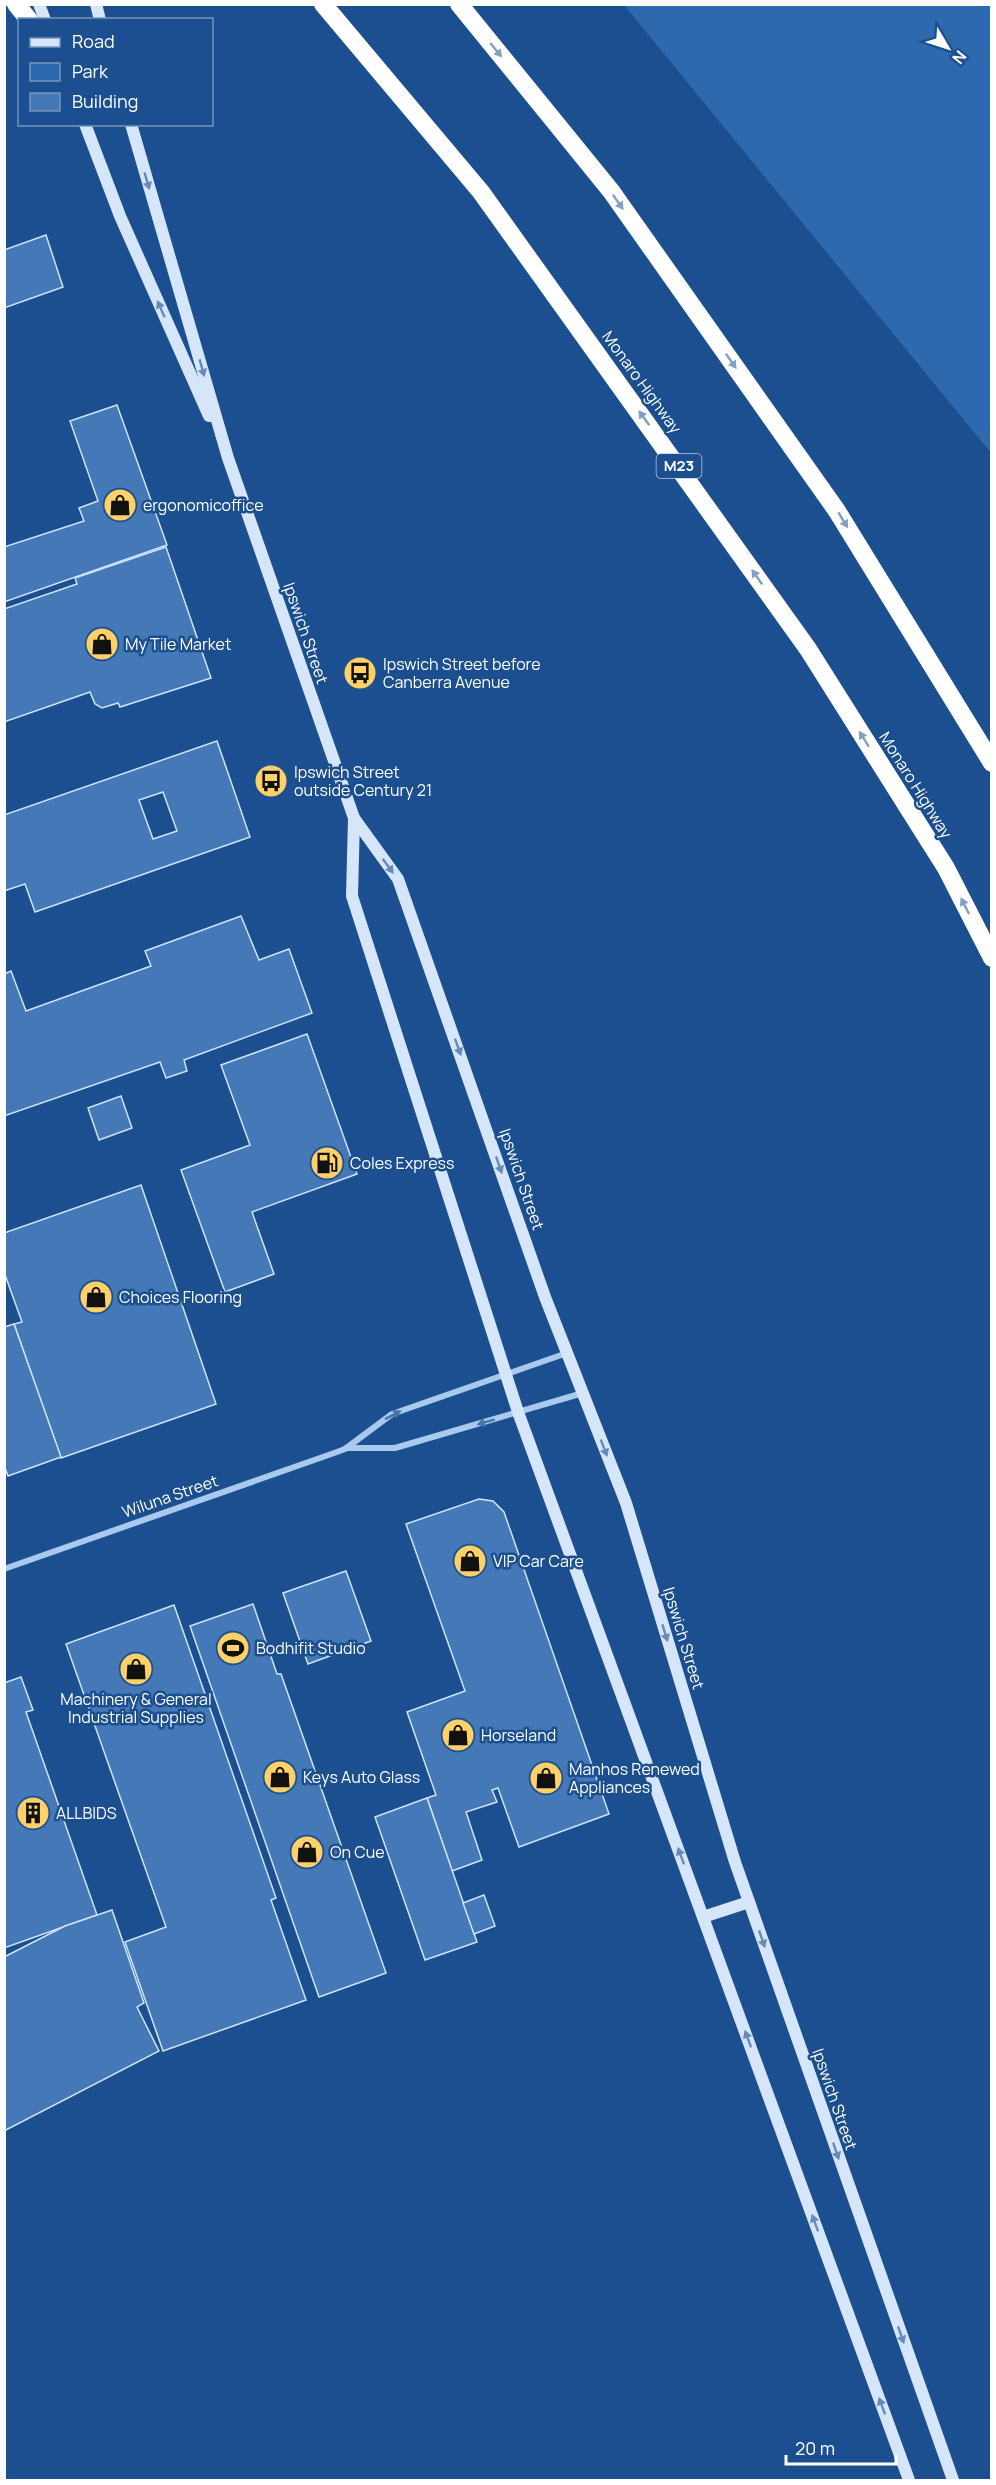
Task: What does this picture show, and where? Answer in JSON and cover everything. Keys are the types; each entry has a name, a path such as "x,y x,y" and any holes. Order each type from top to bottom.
{"highway":[{"path":"16,4 26,18"},
{"name":"Monaro Highway","path":"323,4 481,192 808,649 946,868 992,958"},
{"path":"459,4 611,191 837,511 992,763"}],"main road":[{"name":"Ipswich Street","path":"86,126 120,216 228,458"},
{"name":"Ipswich Street","path":"132,126 228,458 354,818 398,879 567,1353 626,1503 749,1902 953,2481"},
{"name":"Ipswich Street","path":"354,818 352,896 518,1412 909,2481"},
{"path":"703,1917 749,1902"}],"street":[{"name":"Wiluna Street","path":"4,1569 345,1449 392,1414 507,1376 567,1353"},
{"name":"Wiluna Street","path":"345,1449 395,1448 583,1393"}],"green space":[{"path":"624,5 991,5 991,453"}],"building":[{"path":"46,235 63,287 4,308 4,250"},
{"name":"ergonomicoffice","path":"117,405 167,545 4,602 4,547 84,521 79,508 98,501 70,421"},
{"name":"My Tile Market","path":"166,547 211,678 120,707 118,703 102,708 95,704 90,692 4,722 4,609 77,584 75,578"},
{"path":"217,741 250,837 35,912 25,884 4,891 4,815","holes":["163,792 177,831 153,839 139,800"]},
{"path":"241,916 259,960 289,949 312,1013 184,1060 187,1071 166,1078 160,1062 4,1116 4,974 11,971 26,1011 151,966 145,951"},
{"path":"307,1034 357,1174 252,1212 274,1274 225,1292 181,1170 250,1145 221,1065"},
{"path":"121,1096 132,1128 99,1140 88,1108"},
{"name":"Choices Flooring","path":"141,1185 216,1404 61,1458 14,1324 22,1322 4,1272 4,1233"},
{"path":"14,1324 61,1457 8,1476 4,1465 4,1327"},
{"path":"479,1499 493,1501 504,1512 609,1814 519,1847 498,1788 492,1790 497,1802 466,1812 482,1860 452,1871 427,1798 436,1795 407,1712 465,1691 406,1524"},
{"path":"346,1571 371,1641 308,1664 283,1593"},
{"path":"253,1604 277,1674 281,1674 386,1973 319,1997 190,1626"},
{"path":"174,1605 276,1898 271,1900 306,2000 163,2051 125,1942 166,1927 66,1644"},
{"name":"ALLBIDS","path":"21,1677 33,1710 26,1712 97,1915 4,1948 4,1683"},
{"path":"427,1798 477,1942 425,1960 375,1817"},
{"path":"484,1895 495,1926 474,1934 463,1903"},
{"path":"112,1910 144,2003 137,2007 159,2051 4,2131 4,1957 65,1926"}],"place":[{"name":"ergonomicoffice","path":"120,505"},
{"name":"My Tile Market","path":"102,644"},
{"name":"Ipswich Street before Canberra Avenue","path":"360,673"},
{"name":"Ipswich Street outside Century 21","path":"271,781"},
{"name":"Coles Express","path":"327,1163"},
{"name":"Choices Flooring","path":"96,1297"},
{"name":"VIP Car Care","path":"470,1561"},
{"name":"Bodhifit Studio","path":"233,1648"},
{"name":"Machinery & General Industrial Supplies","path":"136,1669"},
{"name":"Horseland","path":"458,1735"},
{"name":"Keys Auto Glass","path":"280,1777"},
{"name":"Manhos Renewed Appliances","path":"546,1778"},
{"name":"ALLBIDS","path":"33,1813"},
{"name":"On Cue","path":"307,1852"}]}
